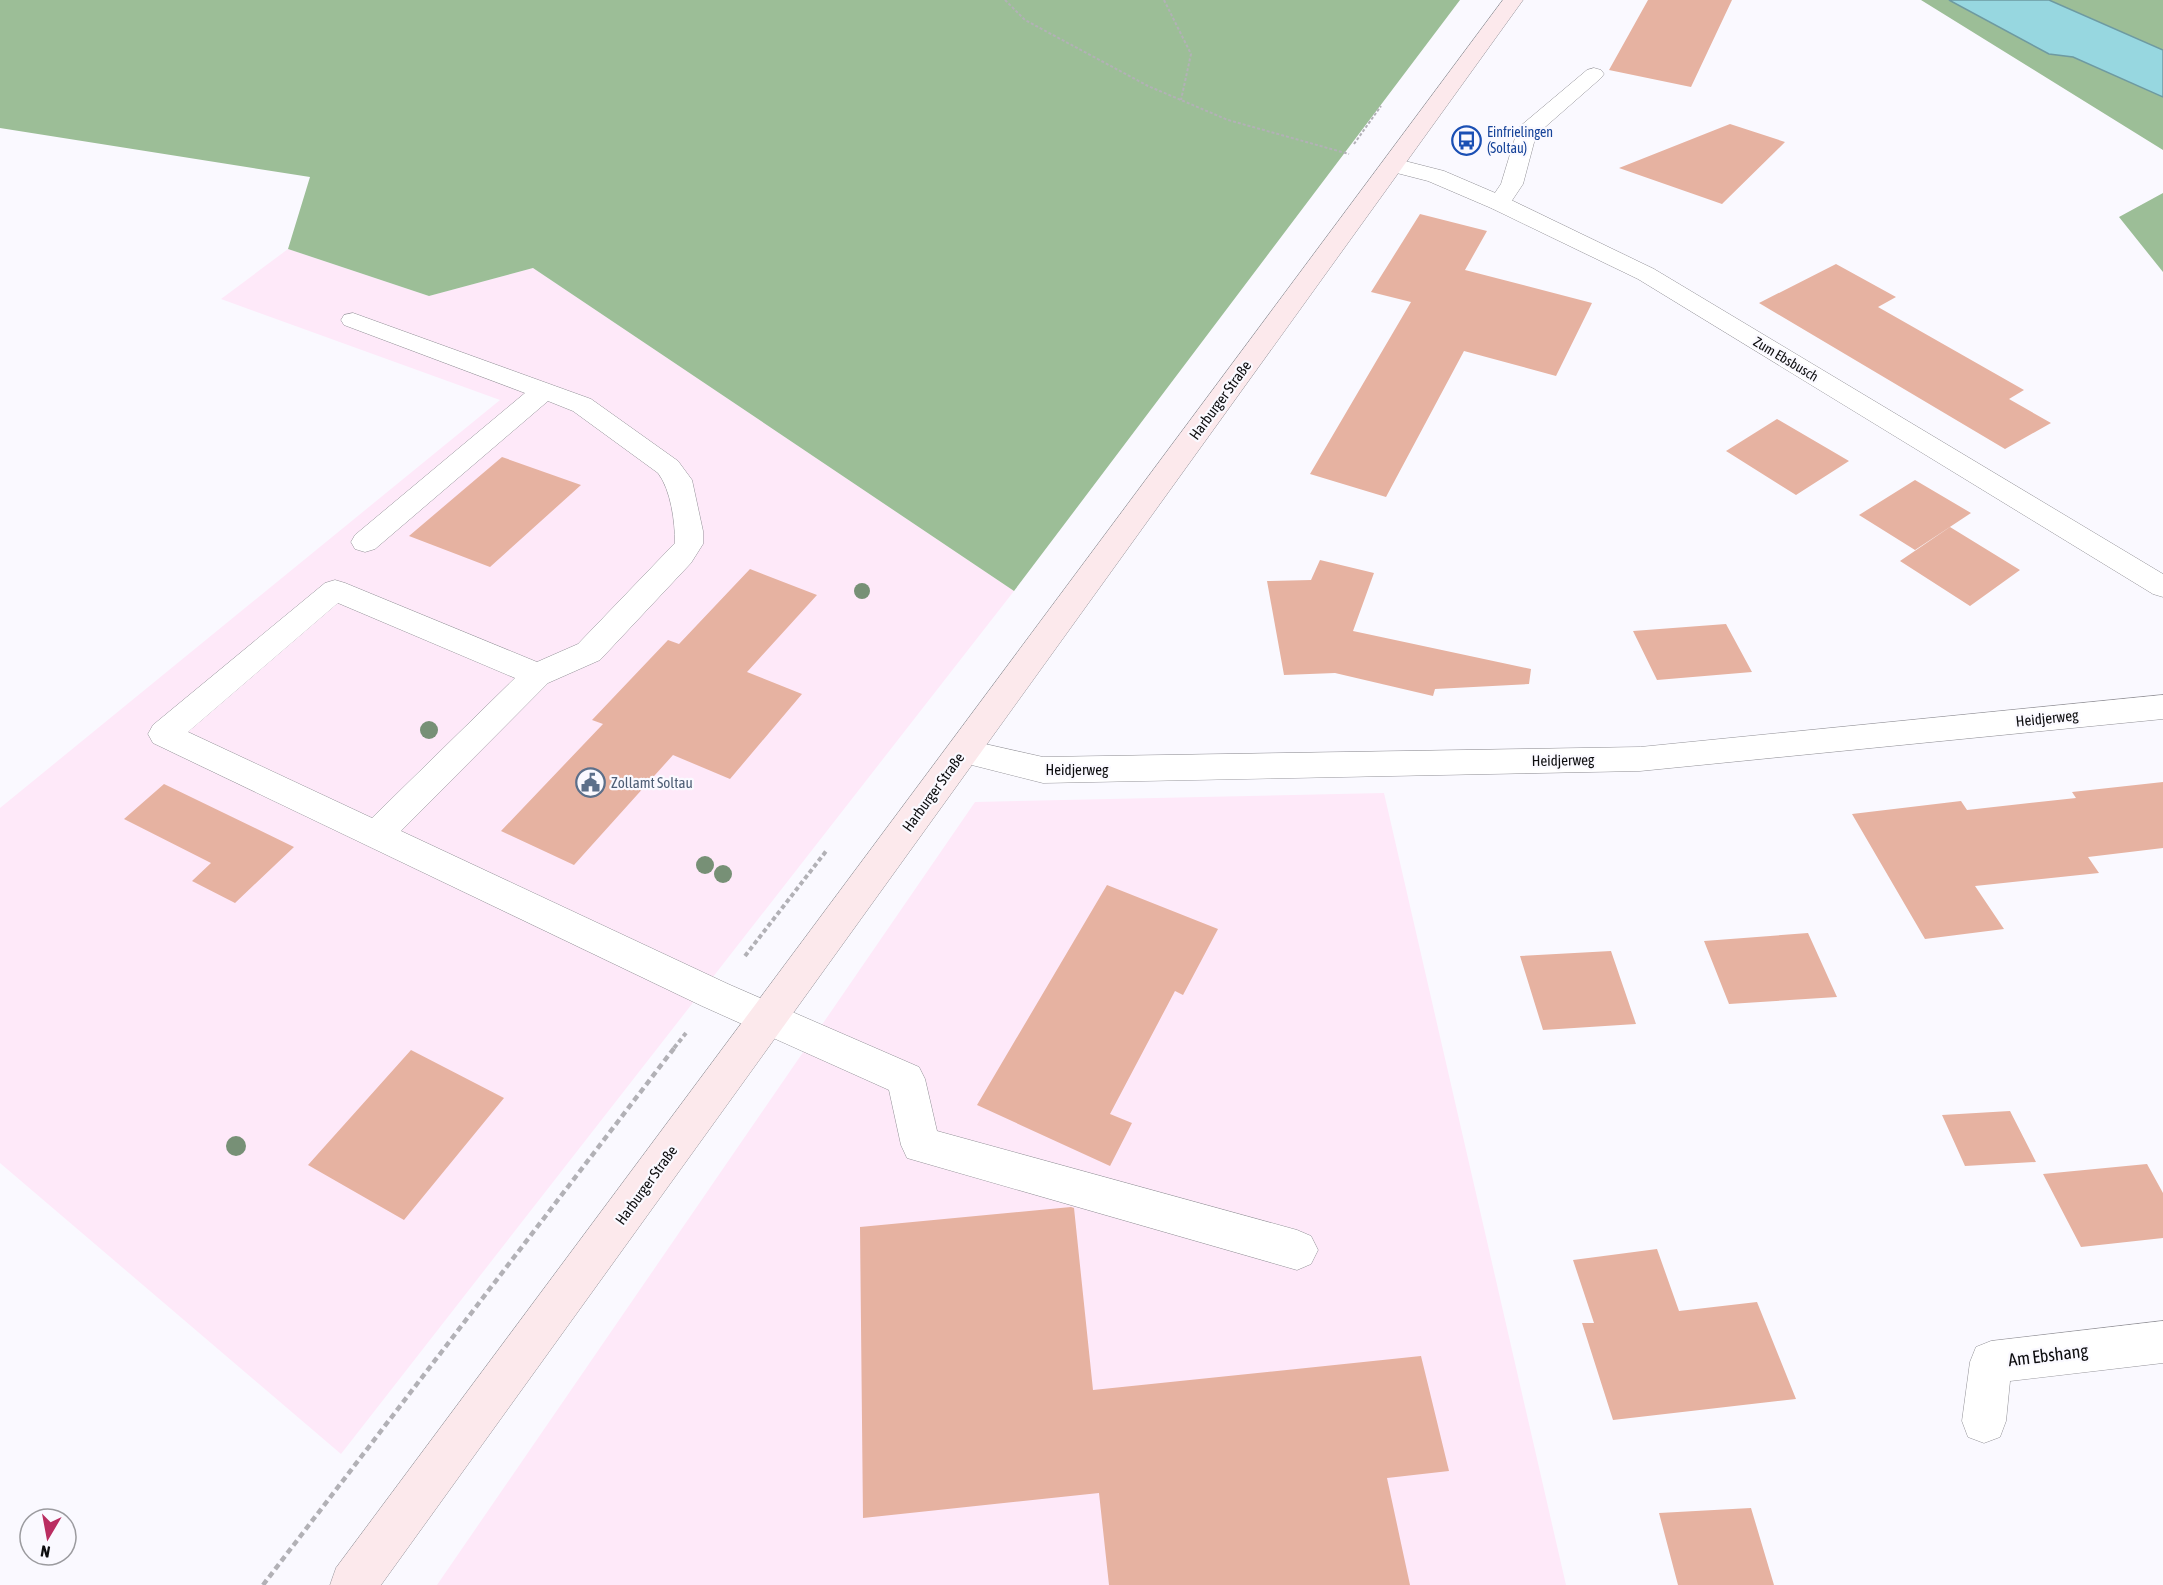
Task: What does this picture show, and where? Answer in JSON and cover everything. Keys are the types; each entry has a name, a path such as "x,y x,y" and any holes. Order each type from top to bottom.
{"main road":[{"name":"Harburger Straße","path":"353,1585 1513,0"}],"street":[{"path":"1499,203 1512,184 1526,133 1594,74"},
{"name":"Zum Ebsbusch","path":"1393,165 1436,176 1499,203 1646,274 2163,587"},
{"path":"353,320 582,405 668,467 678,480 689,531 689,544 681,556 589,652 537,675 377,834"},
{"path":"365,542 545,390"},
{"path":"537,675 335,590 164,734 767,1019 906,1079 921,1145 1297,1250"},
{"name":"Heidjerweg","path":"963,751 1043,770 1640,759 2163,706"},
{"name":"Am Ebshang","path":"1984,1421 1991,1362 2163,1342"}],"path":[{"path":"1005,0 1025,20 1083,54 1181,100 1228,120 1351,154"},
{"path":"1164,0 1191,54 1181,100"}],"shaded area":[{"path":"288,249 429,296 533,268 1014,591 341,1454 0,1163 0,808 500,400 221,299"},
{"path":"1384,793 1566,1585 437,1585 975,802"}],"green space":[{"path":"0,0 1460,0 1014,591 533,268 429,296 288,249 310,177 0,128"},
{"path":"1921,0 2163,0 2163,150"},
{"path":"2163,193 2163,272 2119,217"}],"water":[{"path":"1949,0 2049,0 2163,50 2163,97 2073,57 2049,54"}],"building":[{"path":"1648,0 1732,0 1691,87 1609,70"},
{"path":"1730,124 1785,142 1722,204 1619,168"},
{"path":"1420,214 1487,231 1465,270 1592,303 1556,376 1464,351 1386,497 1310,474 1411,302 1371,292"},
{"path":"1836,264 1896,297 1878,307 2024,390 2009,399 2051,423 2005,449 1759,303"},
{"path":"1777,419 1849,461 1796,495 1726,451"},
{"path":"502,457 581,485 490,567 409,536"},
{"path":"1915,480 1971,513 1915,550 1859,515"},
{"path":"1950,527 2020,570 1970,606 1900,561"},
{"path":"1320,560 1374,573 1353,631 1531,669 1529,684 1435,689 1433,696 1335,673 1284,675 1267,581 1311,580"},
{"path":"750,569 817,595 747,672 802,694 730,779 673,755 574,865 501,831 603,724 592,720 668,640 679,644"},
{"path":"1726,624 1752,672 1657,680 1633,631"},
{"path":"2163,782 2163,848 2088,857 2099,873 1975,886 2004,929 1925,939 1852,814 1961,801 1967,810 2076,798 2072,792"},
{"path":"164,784 294,847 235,903 192,881 211,863 124,819"},
{"path":"1107,885 1218,929 1183,995 1175,991 1110,1114 1132,1123 1110,1166 977,1105"},
{"path":"1808,933 1837,997 1729,1004 1704,941"},
{"path":"1611,951 1636,1024 1543,1030 1520,956"},
{"path":"411,1050 504,1098 404,1220 308,1165"},
{"path":"2010,1111 2036,1162 1965,1166 1942,1115"},
{"path":"2147,1164 2163,1193 2163,1238 2081,1247 2043,1174"},
{"path":"1074,1208 1093,1390 1421,1356 1449,1471 1387,1478 1410,1585 1109,1585 1099,1493 863,1518 860,1227"},
{"path":"1657,1249 1679,1311 1757,1302 1796,1399 1613,1420 1582,1323 1594,1323 1573,1260"},
{"path":"1751,1508 1774,1585 1678,1585 1659,1513"}],"place":[{"name":"Einfrielingen (Soltau)","path":"1466,140"},
{"name":"Zollamt Soltau","path":"590,782"}]}
